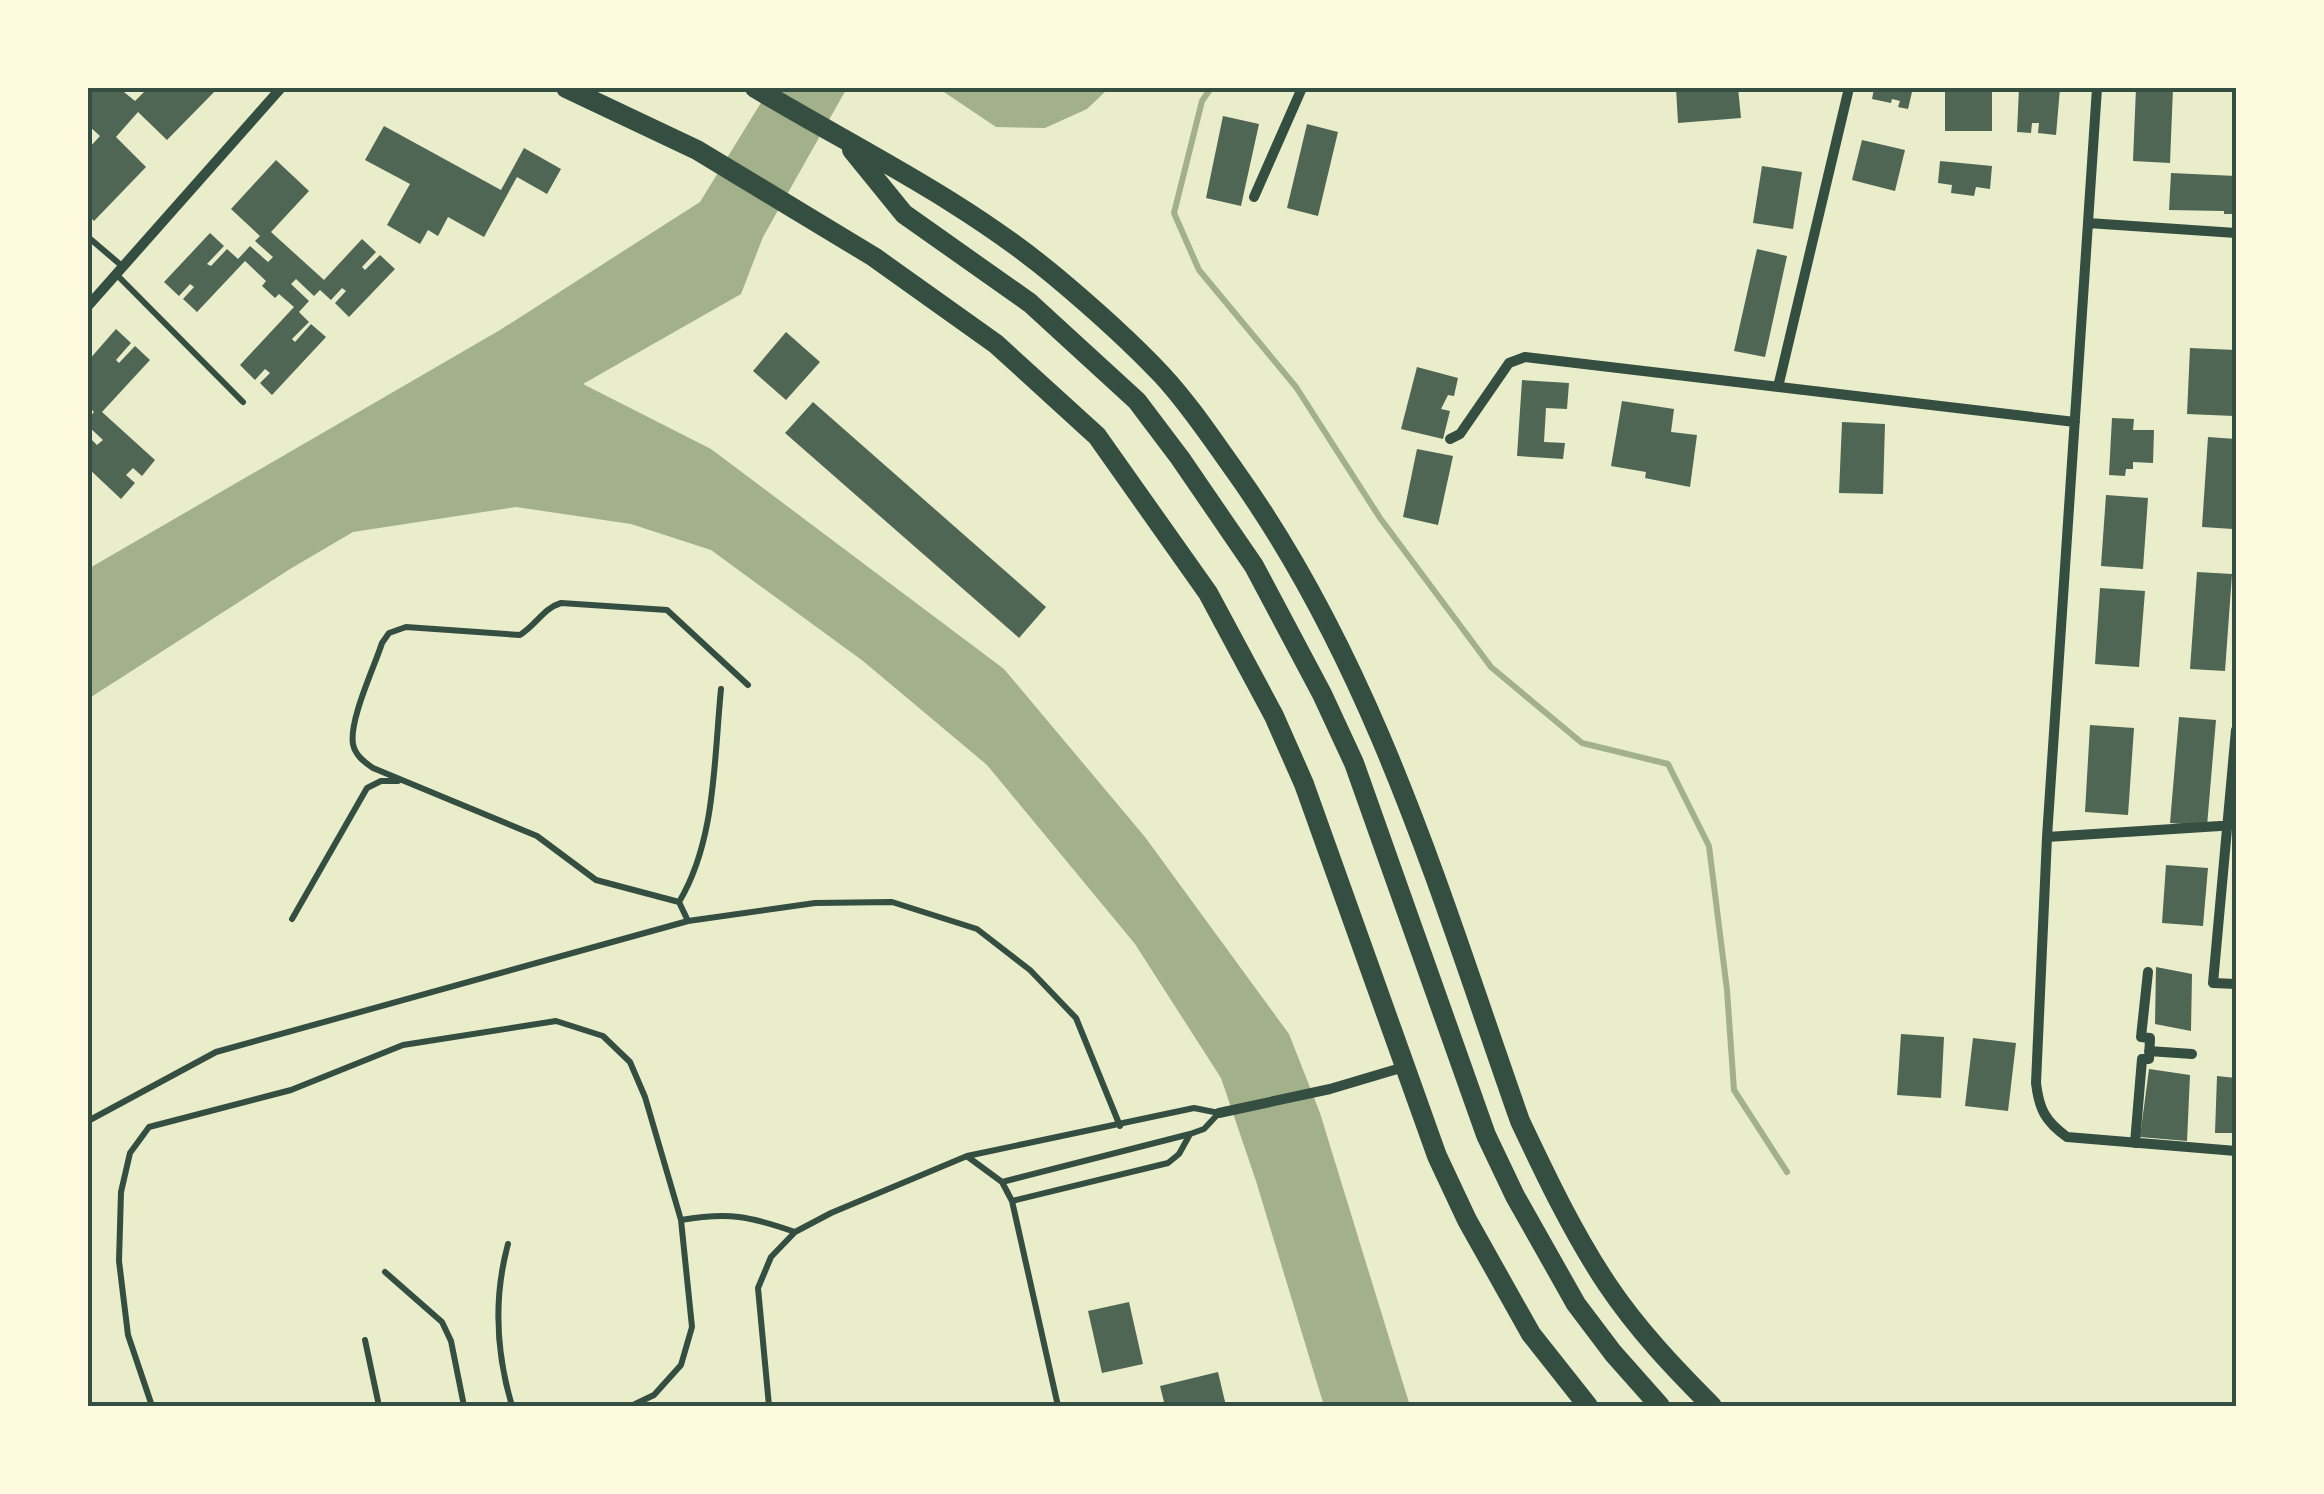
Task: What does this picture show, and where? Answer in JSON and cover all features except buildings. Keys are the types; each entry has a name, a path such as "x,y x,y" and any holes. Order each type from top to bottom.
{"highway":[{"path":"566,88 697,150 874,257 996,344 1096,436 1164,528 1225,624 1274,716 1304,784 1437,1156 1467,1220 1531,1334 1588,1406"},
{"path":"755,88 925,183 1053,275 1164,377 1250,491 1321,611 1388,749 1520,1121 1548,1180 1606,1284 1712,1406"},
{"path":"844,141 904,214 1030,303 1136,401 1254,566 1354,764 1486,1135 1515,1196 1576,1304 1612,1353 1660,1406"}],"street":[{"path":"88,306 281,88"},
{"path":"1254,197 1302,88"},
{"path":"1778,387 1848,88"},
{"path":"2097,88 2047,837 2036,1083 2039,1108 2050,1126 2067,1137 2236,1151"},
{"path":"2088,223 2236,233"},
{"path":"1450,439 1460,434 1509,364 1525,356 2075,422"},
{"path":"2236,730 2233,825 2214,983 2236,984"},
{"path":"2047,837 2233,825"},
{"path":"2135,1142 2142,1059 2148,1059 2150,1038 2141,1037 2148,972"},
{"path":"2149,1051 2192,1054"},
{"path":"1224,1112 1404,1067"}],"lane":[{"path":"88,237 243,402"},
{"path":"688,921 679,902 596,880 537,836 362,760 353,747 353,729 382,644 390,633 406,627 520,635 535,625 549,606 561,602 667,610 748,685"},
{"path":"679,902 690,884 707,821 721,689"},
{"path":"292,919 367,788 380,781 404,780"},
{"path":"88,1121 216,1052 688,921 815,902 892,902 976,929 1030,970 1076,1018 1120,1126"},
{"path":"152,1406 128,1335 119,1262 121,1192 130,1153 149,1128 291,1090 402,1045 556,1021 603,1036 630,1062 646,1097 681,1220 692,1327 682,1365 654,1395 631,1406"},
{"path":"769,1406 758,1288 771,1258 795,1232 967,1156 1194,1108 1224,1112"},
{"path":"1002,1182 1190,1134 1204,1129 1224,1112"},
{"path":"1012,1201 1168,1163 1179,1154 1190,1134"},
{"path":"967,1156 1002,1182 1012,1201 1058,1406"},
{"path":"681,1220 721,1213 758,1219 795,1232"},
{"path":"508,1244 498,1279 498,1328 502,1371 512,1406"},
{"path":"385,1272 442,1322 464,1406"},
{"path":"365,1340 379,1406"}],"shaded area":[{"path":"770,88 847,88 763,237 741,294 583,384 711,449 1004,669 1145,837 1289,1034 1320,1113 1410,1406 1324,1406 1221,1078 1135,944 987,765 863,661 711,550 631,524 516,507 353,532 88,699 88,569 500,330 700,202"},
{"path":"938,88 1109,88 1087,109 1045,128 996,127"}],"waterway":[{"path":"1211,88 1202,101 1174,213 1199,270 1296,387 1380,518 1491,667 1582,743 1668,764 1709,846 1727,990 1734,1090 1787,1172"}]}
